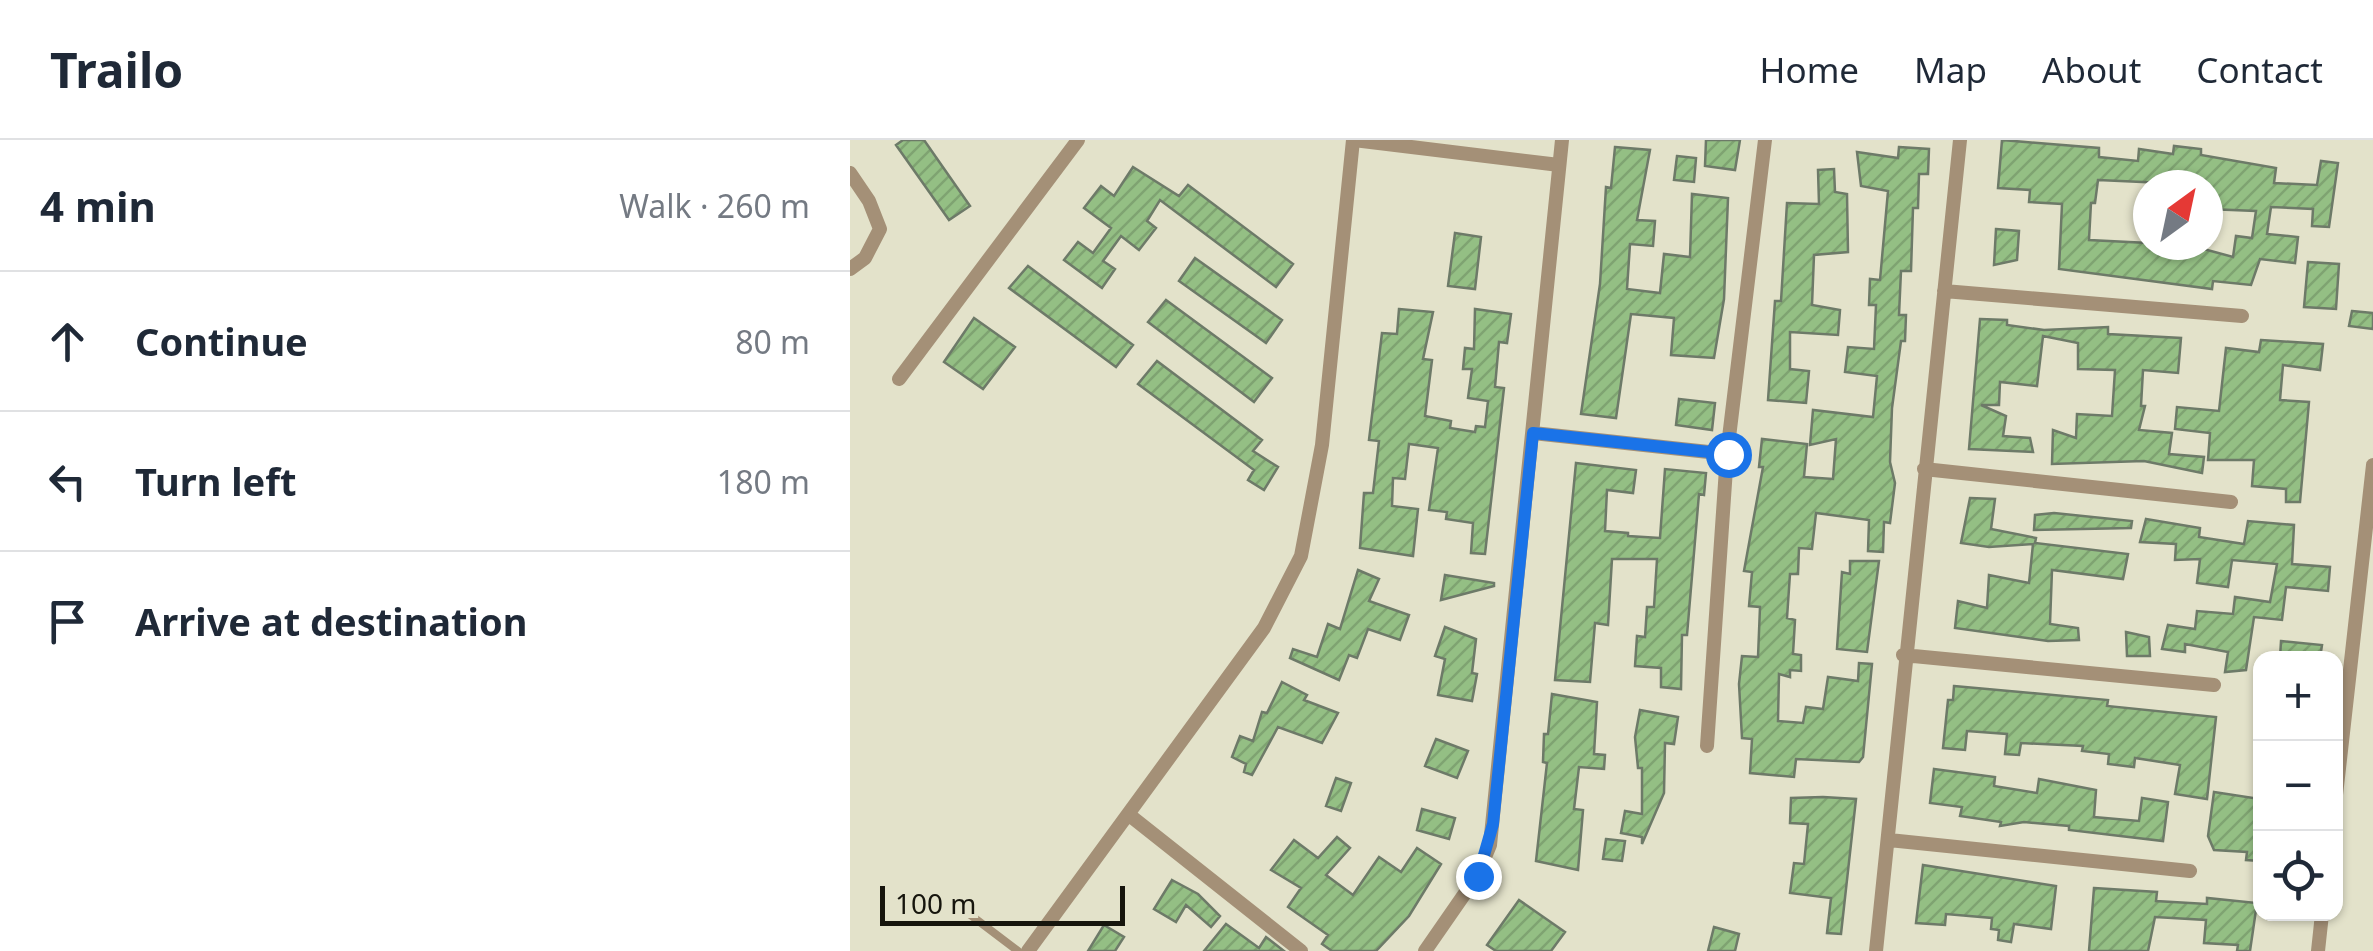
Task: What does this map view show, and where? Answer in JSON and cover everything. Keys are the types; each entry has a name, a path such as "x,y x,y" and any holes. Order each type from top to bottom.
{"street":[{"path":"899,379 1078,140"},
{"path":"1028,951 1264,628 1301,556 1322,445 1354,140 1559,164"},
{"path":"1425,951 1478,876 1490,846 1562,140"},
{"path":"1707,746 1728,454 1765,140"},
{"path":"1876,951 1903,655 1960,140"},
{"path":"850,173 869,201 880,228 876,244 850,268"},
{"path":"1944,291 2242,316"},
{"path":"1533,433 1728,454"},
{"path":"2342,741 2373,466"},
{"path":"1924,469 2230,502"},
{"path":"1903,655 2214,685"},
{"path":"1128,814 1302,951"},
{"path":"1889,840 2190,871"},
{"path":"2318,951 2321,921"}],"lane":[{"path":"956,904 1018,951"}],"building":[{"path":"903,140 924,140 970,206 949,220 896,145"},
{"path":"1706,140 1740,140 1735,170 1705,166"},
{"path":"2002,140 2099,148 2099,157 2138,161 2139,149 2173,154 2174,146 2201,149 2201,155 2276,168 2274,183 2317,185 2321,161 2338,163 2329,227 2312,226 2313,209 2271,207 2267,234 2298,237 2295,263 2260,259 2251,285 2213,281 2212,289 2059,269 2062,204 2029,202 2030,190 1998,188"},
{"path":"1615,147 1650,150 1637,220 1655,221 1653,246 1630,244 1627,289 1660,293 1664,254 1690,257 1692,194 1728,198 1724,299 1714,358 1671,355 1674,318 1631,314 1616,418 1581,414 1600,284 1606,187 1611,188"},
{"path":"1899,147 1929,149 1928,174 1919,174 1918,208 1913,208 1911,271 1901,271 1899,315 1906,315 1905,341 1901,341 1892,408 1890,462 1895,483 1890,523 1884,522 1883,552 1868,551 1869,520 1816,513 1812,549 1799,548 1798,574 1790,574 1787,618 1795,620 1793,654 1801,655 1801,671 1790,670 1790,677 1779,674 1778,721 1803,723 1806,707 1823,709 1828,677 1858,681 1859,663 1872,664 1863,757 1859,762 1796,759 1794,777 1750,773 1752,739 1742,738 1739,684 1742,656 1758,657 1760,607 1749,606 1752,572 1744,571 1763,467 1759,467 1762,439 1807,444 1804,477 1833,479 1836,439 1810,445 1813,410 1873,417 1877,376 1845,372 1848,347 1874,349 1876,305 1869,305 1870,279 1880,280 1888,191 1861,186 1857,152 1898,158"},
{"path":"1677,156 1696,158 1694,182 1674,180"},
{"path":"1133,167 1179,196 1188,185 1293,264 1276,287 1160,200 1147,221 1156,228 1139,250 1121,236 1103,261 1115,269 1102,288 1064,260 1078,242 1093,253 1111,228 1084,208 1101,186 1114,196"},
{"path":"1834,169 1835,192 1847,194 1848,252 1814,255 1812,305 1840,310 1838,335 1790,332 1790,369 1809,371 1806,403 1768,400 1775,301 1781,301 1787,203 1819,204 1818,170"},
{"path":"1996,229 2019,231 2017,260 1994,265"},
{"path":"1455,233 1481,237 1475,289 1448,286"},
{"path":"1195,258 1282,320 1266,343 1179,281"},
{"path":"2308,262 2339,264 2336,309 2304,307"},
{"path":"1028,266 1133,345 1116,367 1009,288"},
{"path":"1166,300 1272,378 1254,402 1148,322"},
{"path":"1399,309 1433,312 1423,359 1432,360 1425,416 1451,421 1450,428 1475,432 1476,426 1485,427 1488,401 1468,398 1472,369 1463,369 1465,348 1474,349 1475,309 1511,314 1507,343 1499,342 1495,387 1504,388 1485,554 1471,553 1473,523 1446,519 1447,512 1429,510 1438,448 1409,444 1405,479 1393,478 1392,506 1418,509 1413,556 1360,548 1364,493 1373,493 1379,441 1369,440 1382,333 1397,334"},
{"path":"2352,311 2373,313 2373,329 2349,326"},
{"path":"974,318 1015,347 983,389 944,362"},
{"path":"1980,319 2007,320 2007,325 2044,330 2108,327 2108,334 2181,338 2178,373 2143,370 2141,406 2145,406 2139,430 2172,433 2169,454 2204,457 2202,473 2144,461 2052,464 2053,430 2076,438 2077,414 2112,416 2115,370 2078,369 2078,343 2043,336 2037,386 2000,382 1999,405 1981,405 2006,416 2003,436 2030,438 2033,452 1969,449"},
{"path":"2261,340 2323,344 2320,370 2283,365 2280,400 2309,402 2300,502 2286,502 2286,489 2252,486 2254,460 2208,460 2210,433 2175,429 2177,407 2219,411 2226,348 2259,352"},
{"path":"1157,361 1262,440 1253,451 1278,467 1264,490 1248,480 1254,470 1138,384"},
{"path":"1679,399 1715,403 1712,430 1676,425"},
{"path":"1576,463 1636,470 1633,493 1607,490 1605,531 1628,536 1660,538 1665,469 1706,473 1704,495 1699,494 1687,635 1682,635 1681,689 1661,687 1661,668 1635,666 1637,636 1645,637 1647,607 1654,607 1657,559 1612,559 1608,625 1595,623 1590,682 1555,680"},
{"path":"1970,498 1995,499 1991,529 2036,538 2035,543 2128,554 2123,579 2052,570 2050,624 2078,628 2079,640 2048,641 1955,628 1958,601 1987,608 1989,575 2029,583 2033,544 1989,547 1961,543"},
{"path":"2054,513 2132,521 2131,528 2034,530 2035,515"},
{"path":"2146,519 2200,528 2199,537 2244,544 2248,521 2294,525 2292,564 2330,567 2328,591 2286,587 2282,620 2254,617 2246,670 2225,672 2228,652 2185,644 2185,652 2162,649 2168,625 2195,629 2197,611 2233,614 2235,597 2270,602 2277,564 2232,560 2228,587 2197,583 2200,559 2175,560 2176,544 2140,542"},
{"path":"1850,561 1879,561 1867,652 1837,649 1842,572 1850,574"},
{"path":"1358,570 1379,579 1369,601 1409,615 1400,640 1368,629 1357,658 1349,655 1339,680 1290,658 1293,649 1317,657 1328,624 1340,629"},
{"path":"1445,575 1494,583 1494,586 1441,600"},
{"path":"1445,627 1476,639 1472,673 1477,674 1472,701 1438,695 1445,659 1435,656"},
{"path":"2126,632 2149,637 2150,656 2127,656"},
{"path":"2281,641 2322,645 2321,651 2280,651"},
{"path":"1282,682 1307,695 1304,700 1338,713 1322,743 1278,727 1252,775 1244,772 1246,764 1232,757 1240,736 1253,741 1262,712 1267,713"},
{"path":"1954,686 2108,700 2107,706 2216,717 2207,799 2175,794 2180,765 2135,758 2134,767 2108,764 2109,754 2082,751 2083,746 2021,743 2019,755 2005,754 2007,734 1967,731 1965,750 1943,748 1948,700 1953,700"},
{"path":"1552,694 1597,702 1594,754 1605,755 1604,769 1579,767 1574,809 1583,810 1578,870 1536,861 1547,763 1543,762 1544,734 1548,734"},
{"path":"1640,710 1678,717 1674,744 1665,743 1664,793 1642,844 1642,837 1621,833 1625,811 1642,814 1642,768 1638,768 1635,737"},
{"path":"1436,739 1468,751 1457,778 1425,766"},
{"path":"1934,769 1995,777 1994,786 2037,793 2039,779 2096,790 2094,817 2139,821 2142,798 2168,802 2163,841 2069,830 2069,826 2024,822 2000,826 2001,822 1960,816 1962,807 1930,803"},
{"path":"1336,778 1351,783 1341,811 1326,806"},
{"path":"2214,792 2253,798 2253,860 2246,860 2247,852 2214,850 2208,836"},
{"path":"1791,798 1856,799 1841,934 1827,933 1831,898 1790,893 1794,863 1804,864 1808,824 1790,823"},
{"path":"1422,809 1455,818 1449,839 1417,830"},
{"path":"1337,837 1350,848 1326,875 1353,895 1379,857 1401,872 1417,848 1441,864 1409,916 1376,951 1332,951 1322,944 1328,935 1288,907 1301,888 1271,870 1294,840 1318,858"},
{"path":"1606,839 1625,841 1622,861 1603,859"},
{"path":"1923,865 2056,886 2051,929 2014,924 2011,942 1998,940 1999,930 1991,929 1992,918 1946,914 1945,925 1916,923"},
{"path":"1172,880 1198,894 1220,916 1211,927 1186,905 1176,922 1154,909"},
{"path":"2094,888 2157,892 2156,901 2207,904 2207,898 2253,903 2250,951 2237,951 2238,945 2204,943 2206,920 2155,917 2148,951 2089,951"},
{"path":"1519,900 1565,932 1551,951 1496,951 1487,945"},
{"path":"1226,924 1259,948 1266,937 1284,951 1204,951"},
{"path":"1104,925 1124,937 1115,951 1088,951"},
{"path":"1714,927 1739,934 1735,951 1708,951"}],"route":[{"path":"1478,876 1490,846 1493,824 1533,433 1728,454"}]}
